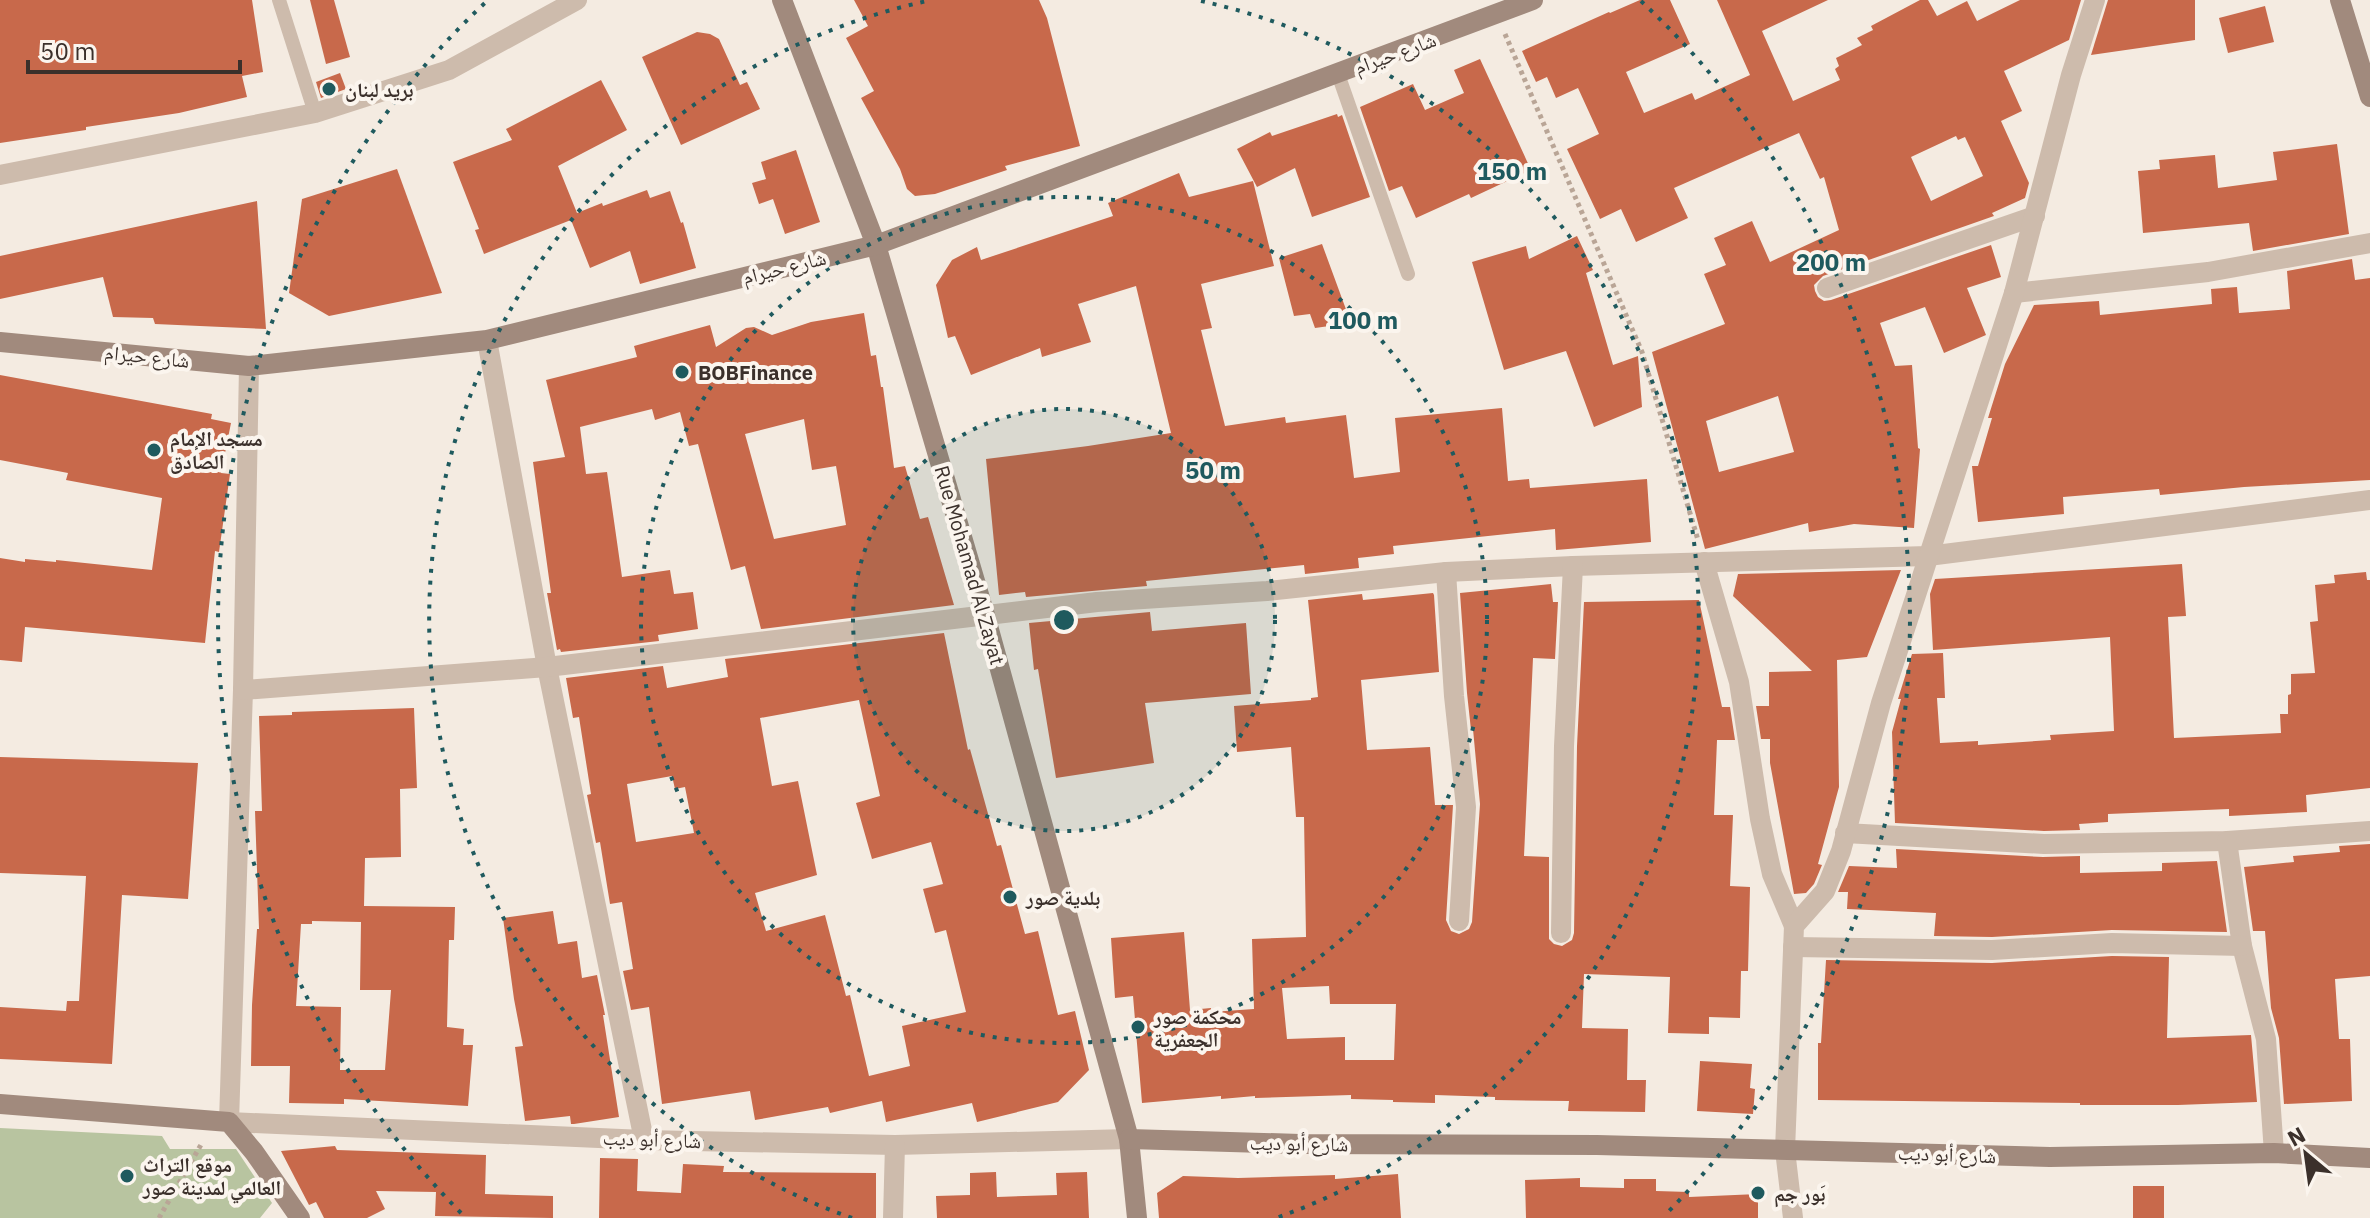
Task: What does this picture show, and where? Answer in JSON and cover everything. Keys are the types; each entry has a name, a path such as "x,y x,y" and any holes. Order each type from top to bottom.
{"main road":[{"name":"Rue Mohamad Al Zayat","path":"782,0 876,245 985,615 1129,1139 1137,1218"},
{"name":"شارع حيرام","path":"0,342 249,366 487,340 876,245 1533,0"},
{"path":"2340,0 2370,97"},
{"path":"0,1104 221,1122 254,1152 300,1218"},
{"name":"شارع أبو ديب","path":"1129,1139 1300,1144 1597,1145 2050,1157 2274,1153 2370,1158"}],"street":[{"path":"0,175 315,113 449,70 577,0"},
{"path":"1793,936 1825,891 1845,833 1881,703 2014,293 2071,75 2095,0"},
{"path":"1827,288 2035,216"},
{"path":"2014,293 2208,272 2370,243"},
{"path":"487,340 547,667 644,1140"},
{"path":"221,1122 243,690 249,366"},
{"path":"243,690 547,667 1097,602 1267,591 1446,572 1928,556 2370,500"},
{"path":"1704,562 1739,682 1760,819 1772,874 1793,936 1785,1150 1793,1218"},
{"path":"1561,933 1564,746 1573,566"},
{"path":"1446,572 1454,696 1466,807 1459,921"},
{"path":"1845,833 2044,844 2227,841 2370,831"},
{"path":"2227,841 2242,946 2266,1039 2274,1153"},
{"path":"1793,936 1992,950 2112,943 2242,946"},
{"name":"شارع أبو ديب","path":"221,1122 644,1140 895,1145 1129,1139"},
{"path":"893,1218 895,1145"}],"lane":[{"path":"279,0 315,113"},
{"path":"1338,74 1408,274"}],"path":[{"path":"1497,15 1642,352 1704,562"},
{"path":"159,1218 221,1122"}],"green space":[{"name":"موقع التراث العالمي لمدينة صور","path":"0,1128 162,1136 170,1149 236,1149 272,1203 260,1218 0,1218"}],"building":[{"path":"0,0 252,0 263,72 242,76 247,97 179,113 0,143"},
{"path":"310,0 334,0 350,57 326,64"},
{"path":"854,0 1039,0 1047,18 1080,146 1005,166 1007,170 935,194 915,196 907,189 900,169 861,98 874,91 846,38 868,26"},
{"path":"1640,0 1670,0 1690,44 1626,72 1644,113 1692,93 1695,100 1750,75 1717,0 1828,0 1762,31 1793,101 1840,80 1835,69 1839,66 1836,58 1862,45 1857,38 1873,30 1871,26 1920,0 1928,0 1937,16 1967,1 1977,21 2020,0 2081,0 2069,40 2004,71 2022,111 2001,121 2029,183 2025,198 1992,213 1994,216 1823,276 1814,285 1818,297 1824,301 1831,300 1991,245 2001,277 1967,288 1986,335 1944,353 1925,307 1880,323 1895,366 1912,365 1920,449 1914,528 1854,524 1809,532 1808,523 1705,549 1652,352 1725,324 1704,274 1726,265 1714,238 1752,221 1770,262 1839,230 1824,177 1820,179 1799,133 1674,188 1688,218 1636,242 1621,209 1600,219 1567,149 1599,134 1578,88 1556,98 1547,77 1536,82 1522,51","holes":["1956,136 1958,140 1965,137 1983,176 1931,201 1911,157","1778,396 1794,452 1719,472 1706,421"]},
{"path":"2108,0 2195,0 2195,40 2091,55"},
{"path":"2265,6 2274,42 2228,53 2219,18"},
{"path":"697,32 719,39 740,85 747,82 760,109 681,145 642,57"},
{"path":"1480,59 1531,170 1471,198 1469,194 1416,218 1402,186 1389,191 1360,107 1413,84 1425,110 1464,93 1454,70"},
{"name":"بريد لبنان","path":"340,73 346,89 321,98 316,82"},
{"path":"601,80 627,130 558,166 577,213 647,190 650,198 670,191 696,268 640,284 630,251 590,268 571,220 484,254 475,230 479,229 453,162 512,140 506,129"},
{"path":"1337,114 1338,117 1342,115 1370,197 1312,217 1295,168 1257,187 1237,149 1270,132 1272,136"},
{"path":"2337,144 2349,234 2253,251 2249,223 2143,233 2138,171 2160,169 2159,160 2215,155 2218,188 2277,180 2273,152"},
{"path":"796,150 820,222 785,234 773,199 759,204 752,183 766,179 761,162"},
{"path":"397,169 442,293 329,316 289,293 302,199"},
{"path":"1179,173 1189,197 1253,181 1274,266 1201,284 1212,328 1201,330 1225,426 1285,417 1286,423 1346,415 1354,478 1400,472 1395,418 1502,408 1508,481 1529,479 1530,488 1647,479 1651,542 1556,550 1555,529 1393,546 1394,554 1358,558 1359,568 1305,574 1304,565 1146,581 1147,586 1026,597 1025,592 999,595 986,459 1171,433 1136,286 1078,304 1091,342 1042,357 1040,348 971,375 955,336 948,338 936,285 952,260 977,247 981,260 1113,216 1108,203"},
{"path":"257,201 266,329 155,324 153,318 113,317 103,277 0,299 0,256"},
{"path":"1577,236 1593,270 1586,273 1613,365 1638,356 1642,407 1594,427 1566,351 1504,370 1472,262 1526,246 1529,259"},
{"path":"1322,244 1351,323 1315,328 1310,314 1294,316 1279,258"},
{"path":"2352,259 2355,280 2370,278 2370,480 2160,495 2159,489 2063,497 2064,514 1978,522 1972,466 1978,466 1992,418 1988,418 2005,364 2034,305 2099,301 2100,315 2212,304 2211,289 2237,287 2239,313 2290,309 2287,271"},
{"path":"864,313 871,356 876,355 883,387 894,468 905,466 920,519 928,517 954,605 761,629 745,566 731,570 698,444 689,446 680,412 655,420 652,409 580,427 586,474 607,472 622,577 670,570 674,594 693,592 698,629 658,635 659,641 557,650 547,593 551,593 533,462 565,457 546,380 637,357 634,346 710,325 716,347 746,328 754,327 772,335 811,322","holes":["804,419 812,470 836,466 846,525 774,539 745,434"]},
{"path":"0,375 212,414 211,419 231,423 221,473 230,474 219,552 215,551 205,643 25,627 22,662 0,660 0,558 25,562 25,559 56,560 152,570 162,498 66,480 68,473 0,460"},
{"path":"2182,564 2186,616 2168,617 2174,738 2281,733 2280,714 2288,714 2291,674 2315,673 2310,622 2318,621 2315,585 2335,583 2334,575 2366,572 2367,580 2370,580 2370,788 2306,795 2307,812 2229,816 2229,809 2108,814 2108,822 2079,824 2080,830 1895,823 1892,732 1912,654 1943,653 1945,698 1937,698 1940,743 1978,741 1978,745 2051,740 2050,735 2114,731 2110,637 1933,650 1930,594 1935,579"},
{"path":"1901,570 1867,657 1837,660 1839,787 1818,864 1822,865 1814,884 1806,893 1794,894 1770,763 1770,739 1761,739 1756,706 1769,706 1769,672 1812,671 1733,596 1738,574"},
{"path":"1551,584 1553,602 1558,602 1555,659 1533,658 1524,856 1549,857 1549,939 1562,946 1572,940 1574,933 1577,746 1584,602 1699,600 1722,707 1730,707 1735,740 1717,740 1714,815 1733,815 1730,886 1750,887 1748,971 1741,971 1740,1018 1709,1017 1709,1034 1668,1033 1670,977 1584,974 1582,1028 1628,1029 1627,1080 1646,1080 1645,1112 1568,1111 1569,1101 1435,1095 1435,1103 1351,1099 1351,1095 1221,1099 1221,1096 1142,1103 1133,996 1115,998 1111,938 1184,932 1190,1010 1211,1008 1211,1012 1254,1009 1252,939 1306,937 1304,817 1296,817 1291,747 1237,752 1234,706 1318,697 1308,600 1362,594 1363,600 1434,595 1439,672 1361,680 1367,750 1430,747 1435,805 1453,805 1446,920 1451,931 1459,934 1469,929 1480,804 1467,693 1460,593","holes":["1329,986 1330,1004 1396,1004 1394,1060 1345,1060 1345,1037 1287,1039 1282,988"]},
{"path":"1150,612 1152,631 1246,623 1251,694 1145,703 1154,763 1056,778 1038,669 1034,670 1029,623"},
{"path":"944,633 968,750 997,846 1001,845 1025,934 1038,931 1058,1015 1075,1011 1089,1070 1058,1102 977,1122 972,1103 886,1122 882,1101 830,1113 828,1107 755,1120 750,1091 662,1104 649,1007 631,1010 623,971 633,969 622,902 610,904 600,842 596,843 587,795 591,794 579,717 573,718 566,678 663,666 667,688 728,677 725,659","holes":["859,700 880,796 856,803 872,859 931,842 943,884 923,889 935,933 946,930 966,1012 902,1026 910,1066 869,1076 850,995 846,996 825,915 766,931 755,893 817,875 798,781 772,786 760,718","672,776 675,789 685,787 694,833 636,842 627,784"]},
{"path":"414,708 417,788 400,789 401,857 365,858 364,906 455,907 454,940 449,940 447,1027 464,1029 463,1045 473,1045 468,1106 344,1099 344,1104 289,1103 290,1066 251,1066 252,1005 259,929 255,811 262,811 259,716 292,715 292,712","holes":["312,921 361,922 360,990 391,990 385,1070 340,1070 341,1007 296,1006 301,924 312,924"]},
{"path":"0,757 198,763 188,899 122,895 112,1064 0,1059 0,1007 66,1011 67,1001 79,1001 86,876 0,873"},
{"path":"2370,844 2370,976 2335,979 2339,1039 2350,1039 2352,1101 2284,1104 2279,1038 2271,1008 2265,931 2253,931 2244,867 2294,862 2293,856 2340,852 2339,846"},
{"path":"1896,849 2043,857 2080,856 2080,873 2162,871 2162,863 2217,861 2227,932 2112,930 1992,937 1934,936 1936,913 1847,909 1848,892 1838,892 1849,866 1897,868"},
{"path":"553,911 558,944 577,941 582,978 597,975 619,1117 574,1124 571,1124 570,1116 525,1121 515,1047 523,1046 503,918"},
{"path":"2112,956 2169,957 2167,1038 2251,1035 2257,1102 2080,1105 1818,1100 1818,1043 1821,1043 1826,960 1992,963"},
{"path":"1700,1061 1752,1064 1750,1088 1755,1089 1753,1114 1697,1111"},
{"path":"335,1146 337,1150 486,1155 485,1194 553,1196 553,1218 435,1216 436,1192 376,1191 385,1209 367,1218 324,1218 316,1202 309,1205 281,1151"},
{"path":"600,1158 638,1159 637,1191 681,1193 683,1164 724,1166 723,1172 876,1173 876,1218 599,1218"},
{"path":"996,1172 997,1197 1057,1195 1056,1173 1087,1172 1089,1218 937,1218 936,1196 970,1195 970,1173"},
{"path":"1398,1174 1401,1218 1159,1218 1157,1193 1183,1176 1335,1175 1335,1179"},
{"path":"1580,1178 1580,1187 1624,1188 1624,1179 1656,1179 1656,1191 1689,1192 1689,1197 1758,1194 1758,1218 1526,1218 1525,1180"},
{"path":"2133,1186 2164,1186 2164,1218 2133,1218"}],"place":[{"name":"بريد لبنان","path":"329,89"},
{"name":"BOBFinance","path":"682,372"},
{"name":"مسجد الإمام الصادق","path":"154,450"},
{"name":"بلدية صور","path":"1010,897"},
{"name":"محكمة صور الجعفرية","path":"1138,1027"},
{"name":"موقع التراث العالمي لمدينة صور","path":"127,1176"},
{"name":"بَور جم","path":"1758,1193"}]}
